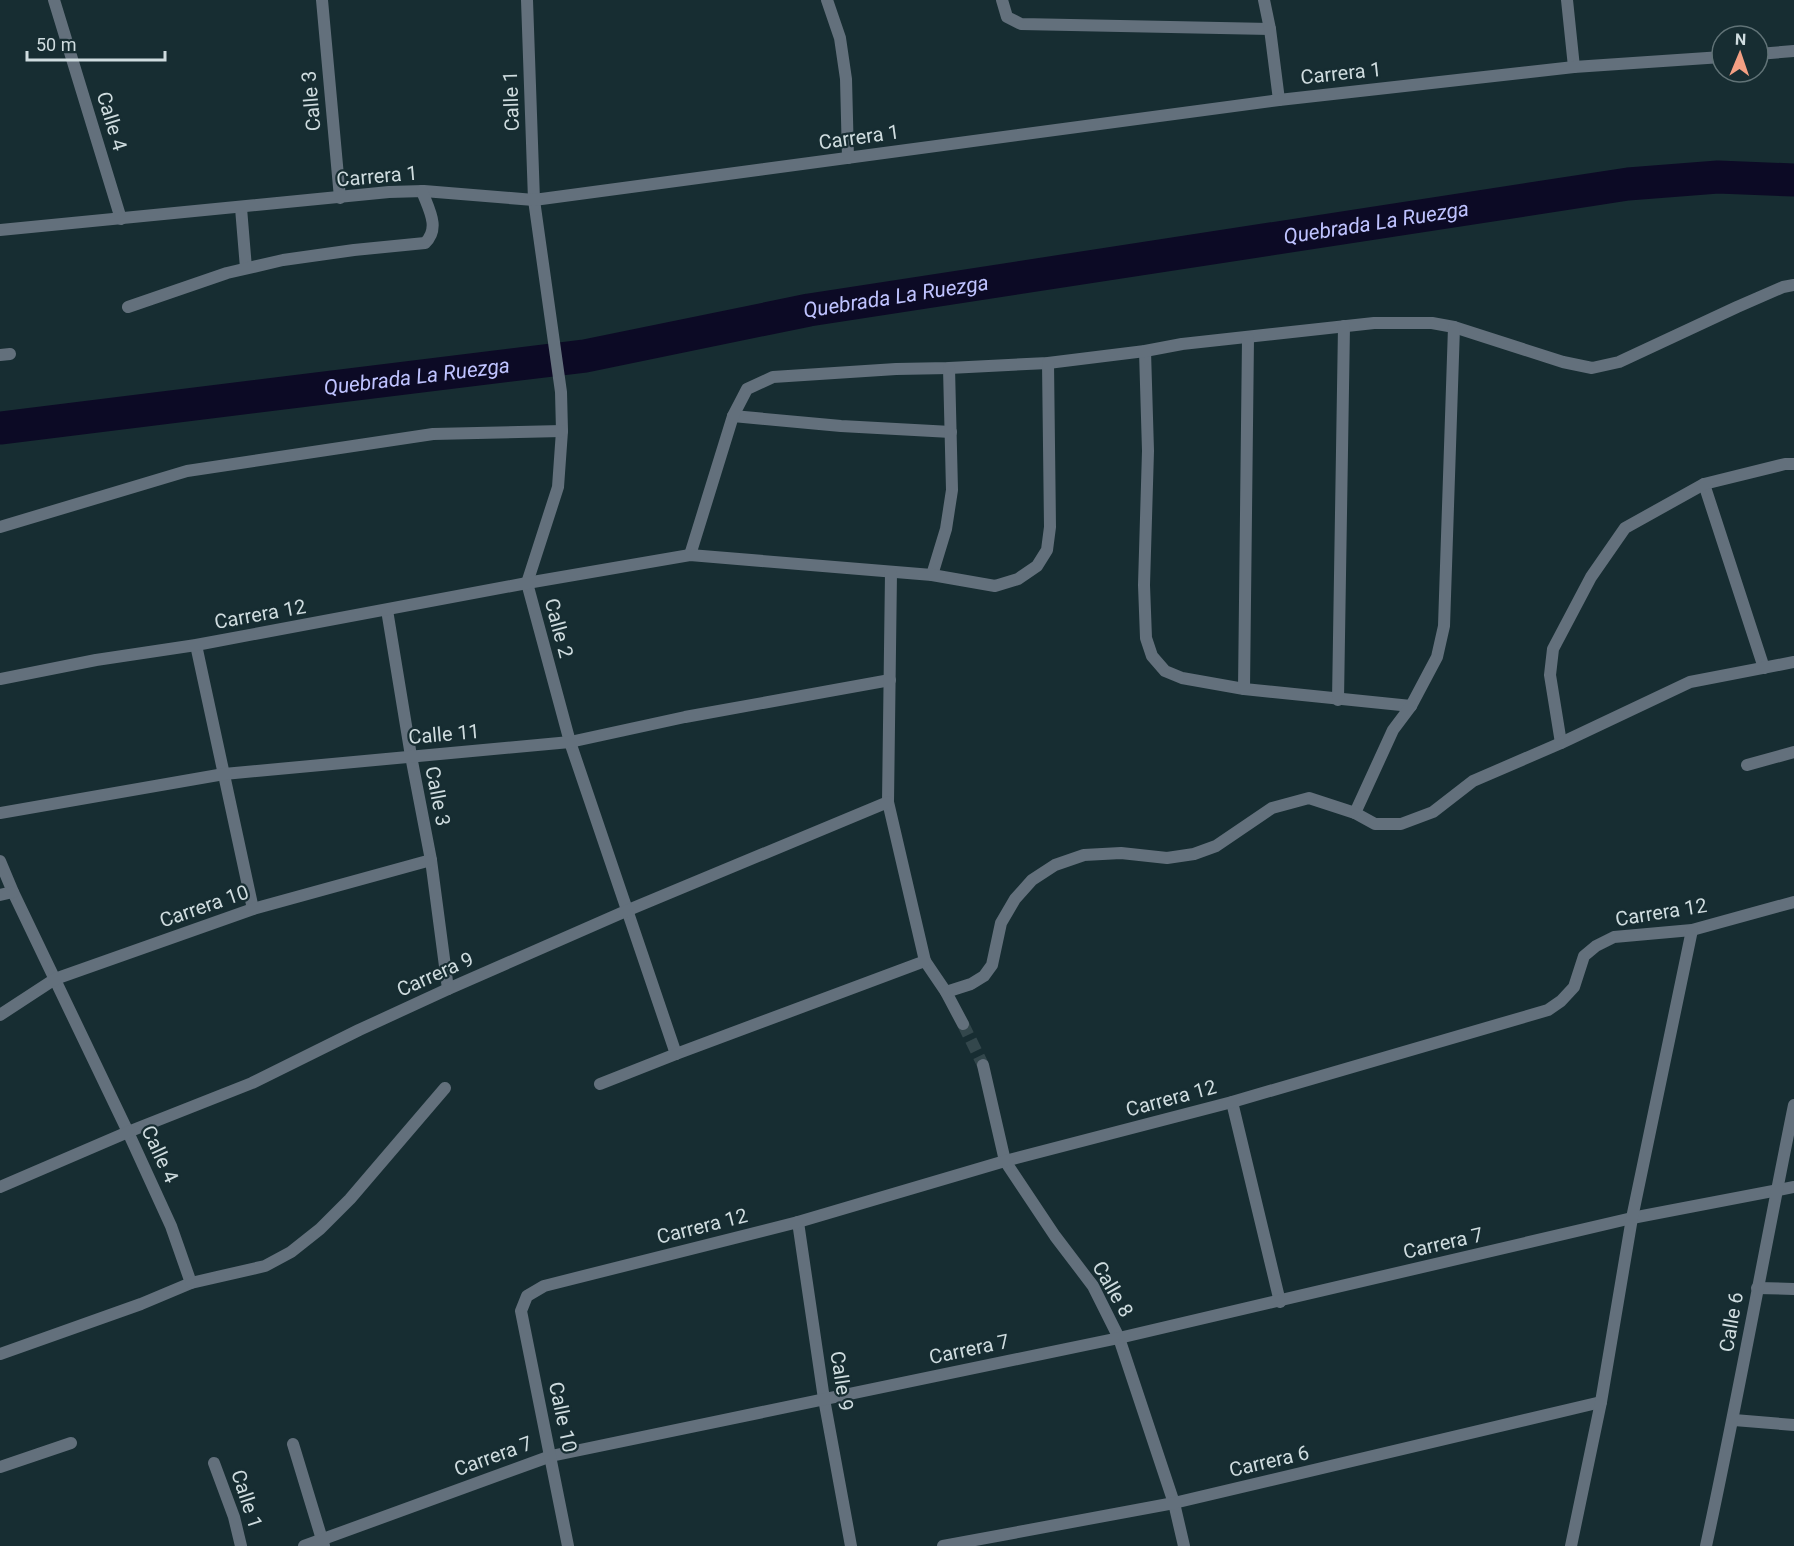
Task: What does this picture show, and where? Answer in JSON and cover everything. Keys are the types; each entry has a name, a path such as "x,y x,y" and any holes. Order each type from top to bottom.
{"street":[{"name":"Calle 4","path":"54,0 121,219"},
{"name":"Calle 3","path":"322,0 340,198"},
{"name":"Calle 1","path":"527,0 534,200"},
{"path":"827,0 840,38 846,79 848,158"},
{"path":"1002,0 1006,17 1021,24 1270,29"},
{"path":"1264,0 1279,100"},
{"path":"1567,0 1574,67"},
{"path":"1770,53 1794,51"},
{"name":"Carrera 1","path":"0,230 422,190 534,200 1279,100 1574,67 1710,58"},
{"path":"128,307 246,268 283,260 342,251 425,243 430,238 433,223 422,190"},
{"name":"Calle 2","path":"534,200 561,392 562,431 558,487 527,583 570,742 676,1054"},
{"path":"241,208 246,268"},
{"path":"690,555 733,416 747,389 773,377 1048,363 1182,344 1374,322 1432,323 1454,327 1563,362 1592,368 1619,362 1737,307 1783,287 1794,285"},
{"path":"1338,700 1344,326"},
{"path":"1355,813 1393,730 1411,706 1437,657 1444,626 1454,327"},
{"path":"1244,689 1248,338"},
{"path":"1145,351 1148,451 1144,585 1146,638 1152,656 1165,671 1182,678 1244,689 1411,706"},
{"name":"Carrera 12","path":"0,679 690,555 932,575 995,586 1018,579 1028,573 1037,566 1047,550 1050,527 1048,363"},
{"path":"932,575 946,529 952,490 949,368"},
{"path":"733,416 841,426 951,432"},
{"path":"0,526 187,471 433,434 562,431"},
{"path":"1561,743 1550,675 1553,649 1591,577 1625,528 1704,484 1785,464 1794,464"},
{"path":"1704,484 1764,668"},
{"path":"891,573 888,802 926,961 963,1024"},
{"name":"Calle 3","path":"387,610 431,860 448,989"},
{"path":"196,645 253,909"},
{"path":"946,992 971,984 984,976 992,964 1000,923 1015,898 1032,880 1055,865 1084,855 1121,853 1167,858 1194,854 1216,846 1272,808 1309,798 1355,813 1375,824 1401,824 1433,812 1473,780 1561,743 1690,682 1794,662"},
{"name":"Calle 11","path":"0,813 224,774 570,742 685,717 890,680"},
{"path":"1747,765 1794,752"},
{"name":"Carrera 9","path":"0,1187 128,1132 252,1083 448,989 626,911 888,802"},
{"name":"Carrera 10","path":"0,1015 55,979 253,909 431,860"},
{"name":"Calle 4","path":"0,861 6,893 55,979 128,1132 171,1226 191,1283"},
{"name":"Carrera 12","path":"527,1296 544,1286 798,1222 1005,1161 1232,1102 1548,1010 1561,1001 1574,987 1584,956 1596,946 1614,937 1692,930 1794,902"},
{"path":"1571,1546 1601,1402 1632,1218 1692,930"},
{"path":"600,1084 926,961"},
{"name":"Calle 8","path":"983,1065 1005,1161 1055,1236 1093,1286 1119,1338 1174,1503 1184,1546"},
{"path":"0,1354 141,1304 191,1283 265,1266 291,1251 320,1229 350,1199 445,1088"},
{"path":"1232,1102 1280,1302"},
{"name":"Calle 6","path":"1706,1546 1734,1420 1757,1287 1794,1105"},
{"name":"Carrera 7","path":"323,1543 551,1456 1119,1338 1632,1218 1794,1187"},
{"name":"Calle 9","path":"798,1222 824,1399 851,1546"},
{"path":"1757,1287 1794,1289"},
{"name":"Calle 10","path":"527,1296 521,1311 568,1546"},
{"name":"Carrera 6","path":"943,1546 1174,1503 1601,1402"},
{"path":"1734,1420 1794,1425"},
{"path":"0,1467 71,1443"},
{"path":"293,1444 323,1543 304,1546"},
{"name":"Calle 1","path":"214,1463 234,1518 241,1546"}],"waterway":[{"name":"Quebrada La Ruezga","path":"0,428 585,356 809,310 1628,184 1718,177 1794,180"}],"tunnel":[{"path":"963,1024 983,1065"}]}
